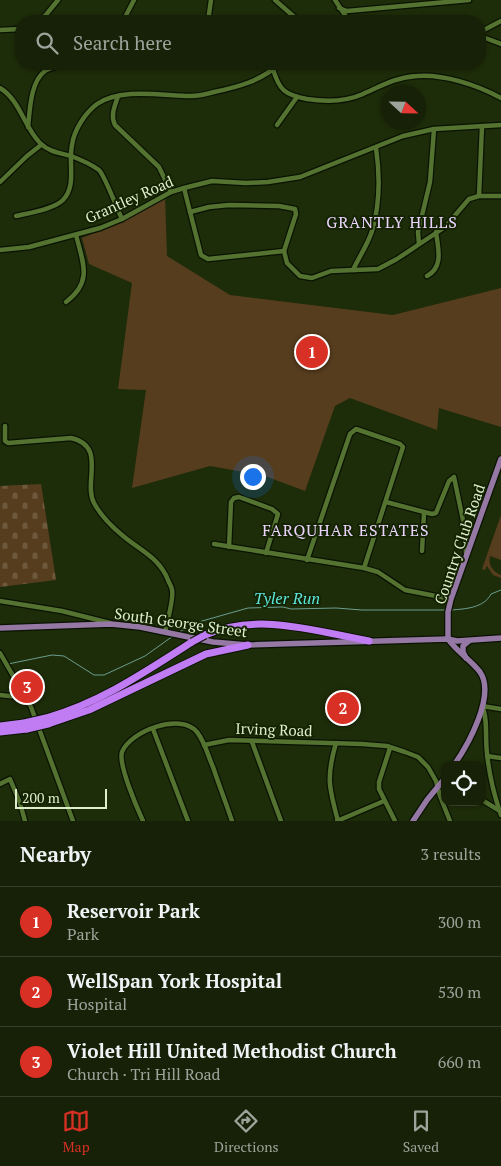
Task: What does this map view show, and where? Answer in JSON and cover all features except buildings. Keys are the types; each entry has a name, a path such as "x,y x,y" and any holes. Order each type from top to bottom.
{"highway":[{"path":"0,732 47,721 105,696 192,642 228,627 262,623 370,641"},
{"path":"47,721 62,721 104,704 198,658 248,645"},
{"path":"0,726 26,726"}],"main road":[{"name":"Country Club Road","path":"448,640 448,610 451,599 501,459"},
{"name":"South George Street","path":"0,628 112,624 213,642 248,645 470,640 501,637"},
{"name":"South George Street","path":"448,640 457,637 501,637"},
{"path":"448,640 477,669 484,680 482,706 468,742 456,761"},
{"path":"467,660 463,652 463,646 470,640"},
{"path":"414,821 441,782"}],"street":[{"path":"46,15 58,0"},
{"path":"126,15 134,0"},
{"path":"209,15 210,0"},
{"path":"275,0 292,15"},
{"path":"335,0 344,15"},
{"path":"339,8 347,11 469,0"},
{"path":"486,29 501,21"},
{"path":"0,30 15,29"},
{"path":"486,38 501,44"},
{"path":"28,128 31,105 39,76 46,70"},
{"path":"16,216 53,206 62,201 71,189 72,145 77,130 86,114 99,103 131,93 194,96 238,87 256,80 271,70"},
{"path":"277,70 279,87 288,94 297,98 324,102 361,95 392,80 416,76 431,76 452,80 477,87 501,98"},
{"path":"0,88 6,91 15,102 28,128 41,144 50,150 64,156 71,156 100,171 122,219"},
{"path":"118,96 113,111 115,125 158,168 171,192"},
{"path":"277,125 297,98"},
{"name":"Grantley Road","path":"0,250 19,249 100,228 122,219 171,192 184,188 212,182 251,183 300,177 403,136 434,129 501,125"},
{"path":"480,196 482,126"},
{"path":"419,244 418,232 430,182 434,129"},
{"path":"0,182 41,144"},
{"path":"353,270 372,231 379,186 376,148"},
{"path":"184,188 201,255 208,259 284,250"},
{"path":"190,212 209,207 229,205 279,206 295,209 296,214 284,250 287,263 300,276 312,278 331,271 378,269 445,227 468,200 480,196 501,196"},
{"path":"427,276 435,269 439,258 436,232"},
{"path":"66,302 82,286 85,275 76,235"},
{"path":"4,426 5,441 8,443 72,438 82,440 89,451 92,464 93,501 108,523 123,537 156,561 164,571 173,591 165,632"},
{"path":"307,560 350,434 352,430 356,429 400,444 403,447 364,568"},
{"path":"386,502 424,513 436,513 448,481 454,477 464,525 467,556"},
{"path":"229,547 231,502 234,498 239,497 272,509 278,514 266,553"},
{"path":"422,551 424,513"},
{"path":"214,544 364,568 378,572 406,590 451,599"},
{"path":"0,601 62,611 112,624"},
{"path":"0,652 27,698 73,821"},
{"path":"0,695 27,698"},
{"path":"482,706 501,709"},
{"path":"482,706 485,711 487,756 495,797 501,813"},
{"path":"143,821 122,766 122,752 129,742 140,734 174,723 193,728 197,733 204,745 232,821"},
{"path":"153,729 188,821"},
{"name":"Irving Road","path":"204,745 229,740 336,743 377,745 405,752 418,757 428,767 450,821"},
{"path":"252,742 281,821"},
{"path":"336,743 330,764 329,788 337,821 384,801"},
{"path":"390,748 379,782 379,789 394,821"},
{"path":"487,756 501,758"},
{"path":"0,784 10,779 25,821"},
{"path":"486,803 501,813"}],"green space":[{"path":"165,197 167,256 230,295 393,315 501,288 501,427 439,408 437,430 350,398 335,406 305,491 265,476 210,466 132,488 146,390 118,389 132,283 89,264 82,238 104,229"},
{"path":"41,484 56,580 0,587 0,486"},
{"path":"501,515 501,560 490,556 490,562 492,568 501,575 501,578 493,575 487,566 485,570 482,569"}],"waterway":[{"name":"Tyler Run","path":"451,610 479,605 488,599 491,594 501,590"},
{"name":"Tyler Run","path":"179,632 202,621 248,608 447,610"},
{"name":"Tyler Run","path":"8,664 52,655 64,656 94,675 104,675 145,656 173,636"}],"place":[{"name":"Reservoir Park","path":"312,352"},
{"name":"Violet Hill United Methodist Church","path":"27,687"},
{"name":"WellSpan York Hospital","path":"343,708"}],"district":[{"name":"GRANTLY HILLS","path":"392,222"},
{"name":"FARQUHAR ESTATES","path":"346,530"}]}
